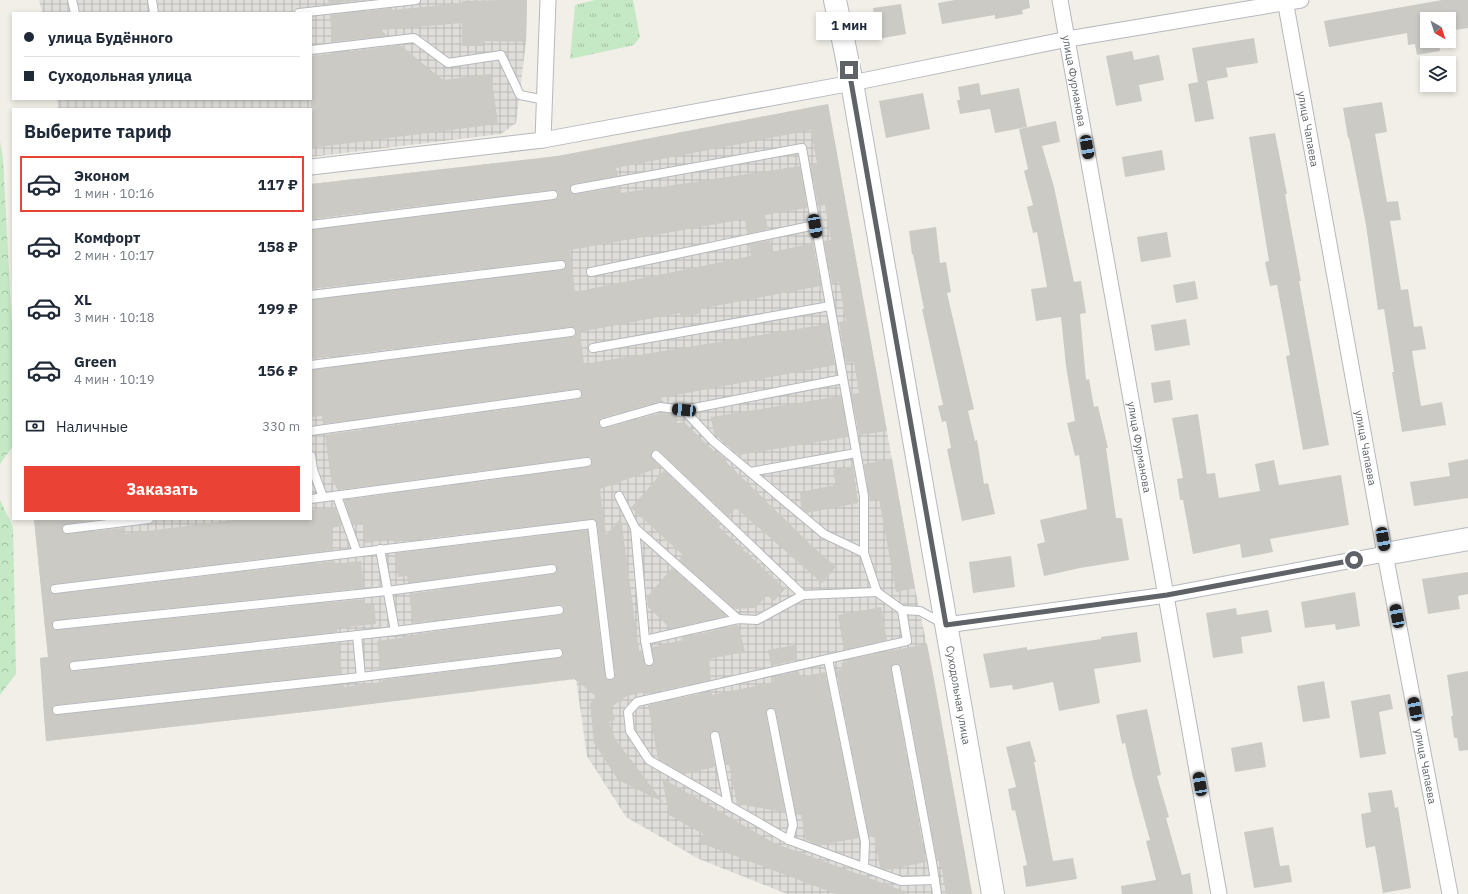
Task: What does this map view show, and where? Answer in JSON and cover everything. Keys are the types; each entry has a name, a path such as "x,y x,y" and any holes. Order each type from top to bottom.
{"street":[{"path":"543,140 548,0"},
{"name":"Суходольная улица","path":"835,0 852,83 993,894"},
{"name":"улица Фурманова","path":"1060,0 1219,894"},
{"path":"312,167 543,140 852,83 1068,39 1286,1 1301,0"},
{"name":"улица Чапаева","path":"1286,1 1385,554 1450,894"},
{"path":"946,625 1167,595 1468,539"}],"lane":[{"path":"72,0 75,12"},
{"path":"152,0 154,12"},
{"path":"308,12 416,0"},
{"path":"312,50 414,38 448,63 502,55 520,95 544,100"},
{"path":"575,189 802,148 864,496 864,553 877,592 902,610 920,611 946,625"},
{"path":"312,225 553,195"},
{"path":"591,272 815,226"},
{"path":"312,295 561,265"},
{"path":"593,348 830,306"},
{"path":"312,365 571,332"},
{"path":"604,423 660,407 684,410 843,379"},
{"path":"312,431 578,394"},
{"path":"684,410 713,441 824,534 864,553"},
{"path":"750,472 856,453"},
{"path":"656,455 803,595"},
{"path":"312,499 587,462"},
{"path":"312,463 313,470 323,497"},
{"path":"336,496 357,552"},
{"path":"619,496 635,528 648,661"},
{"path":"67,529 141,520"},
{"path":"55,589 592,524 610,675"},
{"path":"635,528 738,619"},
{"path":"380,549 395,631"},
{"path":"57,625 387,591 552,569"},
{"path":"645,640 738,619 757,620 803,595 877,592"},
{"path":"74,666 395,631 559,610"},
{"path":"902,610 907,641 637,702 628,712 630,731 649,760 789,840 902,881 935,880"},
{"path":"357,635 361,677"},
{"path":"57,710 361,677 558,653"},
{"path":"828,659 865,842 864,867"},
{"path":"896,669 937,894"},
{"path":"771,713 793,825 789,840"},
{"path":"715,736 728,805"}],"shaded area":[{"path":"39,0 527,0 526,42 516,123 501,134 312,157 312,108 58,108 57,100 312,100 312,12 42,12"},
{"path":"828,104 915,588 934,680 972,894 787,894 699,859 626,817 587,756 576,679 322,710 46,741 40,658 48,657 34,520 312,520 312,184 558,156"}],"green space":[{"path":"595,0 633,0 640,37 634,45 570,59 575,5"},
{"path":"0,141 3,159 12,326 12,447 0,464"},
{"path":"0,500 13,527 16,674 0,695"}],"building":[{"path":"328,0 366,0 329,4"},
{"path":"527,0 526,42 483,41 483,46 462,46 462,23 381,30 388,36 332,42 330,15 392,8 392,10 462,3 462,1"},
{"path":"955,0 1029,0 1030,8 1022,10 1023,14 995,19 995,15 942,24 938,3"},
{"path":"1442,0 1468,0 1468,28 1456,30 1456,12 1420,12 1420,48 1440,48 1440,51 1417,55 1415,44 1408,45 1407,33 1329,47 1324,21"},
{"path":"901,4 906,34 877,39 873,8"},
{"path":"1254,38 1258,63 1226,68 1228,77 1207,81 1214,119 1195,122 1188,84 1198,82 1192,48"},
{"path":"400,45 443,80 491,74 498,124 312,148 312,56"},
{"path":"1132,51 1134,60 1159,55 1164,80 1139,85 1142,101 1116,106 1106,56"},
{"path":"979,83 981,95 1019,88 1027,127 995,133 990,109 960,114 957,100 960,100 958,87"},
{"path":"923,93 930,129 886,138 879,101"},
{"path":"1382,102 1387,132 1375,134 1387,202 1398,201 1401,220 1390,221 1401,290 1408,289 1414,327 1422,326 1426,349 1412,351 1421,406 1442,402 1446,425 1402,432 1392,372 1394,372 1384,309 1378,310 1366,225 1343,108"},
{"path":"828,104 887,431 859,435 851,394 859,393 854,362 846,363 839,322 846,321 839,282 832,284 824,241 831,240 825,205 818,206 810,164 817,163 811,130 616,168 618,176 574,184 570,188 571,192 574,194 620,187 621,193 800,166 807,208 765,215 768,229 747,234 745,219 570,250 575,292 751,256 749,244 770,240 772,252 813,243 821,286 699,309 699,314 681,317 680,313 580,332 584,364 828,324 835,365 660,398 664,402 658,402 602,418 599,421 600,427 605,428 660,413 675,414 677,423 684,422 718,455 718,452 724,458 722,458 814,548 836,567 822,583 736,508 728,516 658,450 652,451 651,456 661,467 600,489 606,535 621,518 639,651 641,650 645,665 650,666 654,663 652,647 683,640 680,638 738,625 745,652 709,659 711,680 646,694 645,692 627,696 611,707 615,720 609,722 615,739 663,802 618,780 594,743 590,704 596,696 574,679 322,710 46,741 40,658 48,657 34,520 96,520 66,524 62,527 62,530 65,534 68,534 123,528 124,534 233,520 312,520 312,510 335,507 342,526 331,528 333,550 54,584 51,585 50,589 51,593 55,594 335,561 335,564 361,561 364,588 56,620 53,621 52,625 55,630 365,599 365,605 374,604 376,624 337,628 338,632 73,661 69,663 71,671 75,671 339,643 342,674 56,705 53,706 52,710 55,715 343,684 344,687 382,682 382,680 559,658 563,655 563,652 560,648 557,648 380,669 377,641 415,636 415,634 560,615 564,612 563,606 558,605 413,623 409,594 553,574 557,571 557,568 554,564 551,564 408,583 407,576 398,577 395,553 587,530 605,676 608,680 614,679 615,674 597,523 594,519 394,542 393,539 365,543 363,523 353,525 344,500 588,467 592,464 591,458 586,457 338,490 331,478 325,435 578,399 582,396 581,390 576,389 323,424 322,416 312,417 312,370 572,337 575,336 576,332 575,328 570,327 312,359 312,300 562,270 565,269 566,265 565,261 560,260 312,289 312,230 554,200 558,197 558,192 552,190 312,219 312,184 558,156"},
{"path":"1056,121 1060,142 1042,146 1054,187 1074,282 1081,281 1086,313 1080,314 1086,380 1089,379 1094,407 1098,406 1108,448 1106,448 1116,518 1122,518 1129,560 1080,568 1044,576 1037,544 1045,542 1040,520 1087,509 1079,455 1075,456 1067,423 1075,421 1066,366 1061,317 1036,321 1031,289 1047,287 1037,232 1033,233 1027,207 1033,205 1024,171 1028,169 1019,129"},
{"path":"1275,133 1287,194 1285,194 1301,281 1299,281 1329,445 1303,450 1286,356 1290,355 1277,285 1270,286 1265,262 1269,261 1249,137"},
{"path":"1162,150 1165,170 1125,177 1122,157"},
{"path":"936,227 940,263 946,262 951,292 947,293 974,409 968,411 975,441 977,440 984,484 988,483 995,514 962,521 947,449 951,448 946,421 942,422 938,406 943,405 922,309 924,309 913,254 912,255 909,231"},
{"path":"1167,232 1171,257 1141,262 1137,237"},
{"path":"1195,281 1198,299 1176,303 1173,285"},
{"path":"1186,319 1190,345 1155,351 1151,325"},
{"path":"1170,380 1173,400 1154,403 1151,383"},
{"path":"841,396 848,437 739,455 714,434 711,417"},
{"path":"1198,414 1207,474 1215,473 1219,498 1260,491 1255,464 1274,460 1279,485 1341,475 1349,525 1270,539 1273,552 1242,558 1240,544 1193,554 1183,500 1180,500 1177,479 1183,478 1172,418"},
{"path":"892,459 915,588 896,592 879,499 870,501 864,464"},
{"path":"1468,459 1468,498 1414,506 1410,482 1450,476 1448,463"},
{"path":"853,466 858,503 807,513 801,508 800,492 836,485 833,470"},
{"path":"664,470 721,525 719,527 785,589 774,601 767,595 755,608 735,609 679,560 683,555 631,508"},
{"path":"1011,556 1015,587 973,593 969,562"},
{"path":"672,568 726,616 671,629 648,607 647,597"},
{"path":"1468,572 1468,594 1458,596 1460,609 1428,614 1422,579"},
{"path":"1355,592 1360,626 1336,630 1335,624 1305,628 1301,602"},
{"path":"881,607 887,640 844,650 838,615"},
{"path":"1236,608 1237,615 1268,610 1272,632 1241,637 1243,653 1213,658 1206,613"},
{"path":"1137,632 1141,662 1094,669 1100,703 1059,711 1053,682 1013,690 1012,685 990,688 983,654 1027,647 1027,650"},
{"path":"927,644 972,894 946,894 940,859 937,860 901,668 897,664 892,665 891,670 926,862 887,870 880,868 874,835 869,836 836,670 843,669 841,663 847,662 846,660"},
{"path":"795,645 797,660 771,666 768,650"},
{"path":"799,671 800,677 825,672 859,838 819,845 806,840 801,815 796,814 776,712 773,708 768,709 766,714 785,812 737,804 729,764 726,765 720,735 717,731 712,732 710,737 715,767 684,774 658,759 648,705 712,691 712,695 774,682 773,677"},
{"path":"1468,671 1468,750 1459,751 1457,738 1454,738 1451,716 1453,716 1447,675"},
{"path":"1324,681 1330,718 1303,722 1297,686"},
{"path":"1390,694 1393,709 1379,712 1386,754 1360,758 1351,701"},
{"path":"1147,709 1161,775 1157,776 1169,817 1166,818 1182,875 1190,873 1193,894 1122,894 1121,886 1156,880 1146,841 1150,840 1125,743 1122,744 1116,715"},
{"path":"1030,741 1036,762 1034,762 1053,861 1073,858 1077,879 1026,887 1023,866 1027,865 1015,810 1012,811 1008,789 1016,787 1006,747"},
{"path":"1262,742 1266,767 1235,772 1231,748"},
{"path":"662,778 774,843 907,892 906,894 836,894 698,842 703,834 669,815"},
{"path":"1392,790 1395,808 1398,807 1411,888 1383,893 1375,846 1366,848 1361,814 1371,812 1368,793"},
{"path":"1273,827 1280,866 1289,865 1292,882 1254,888 1244,832"}],"route":[{"path":"849,70 946,625 1167,595 1354,560"}]}
